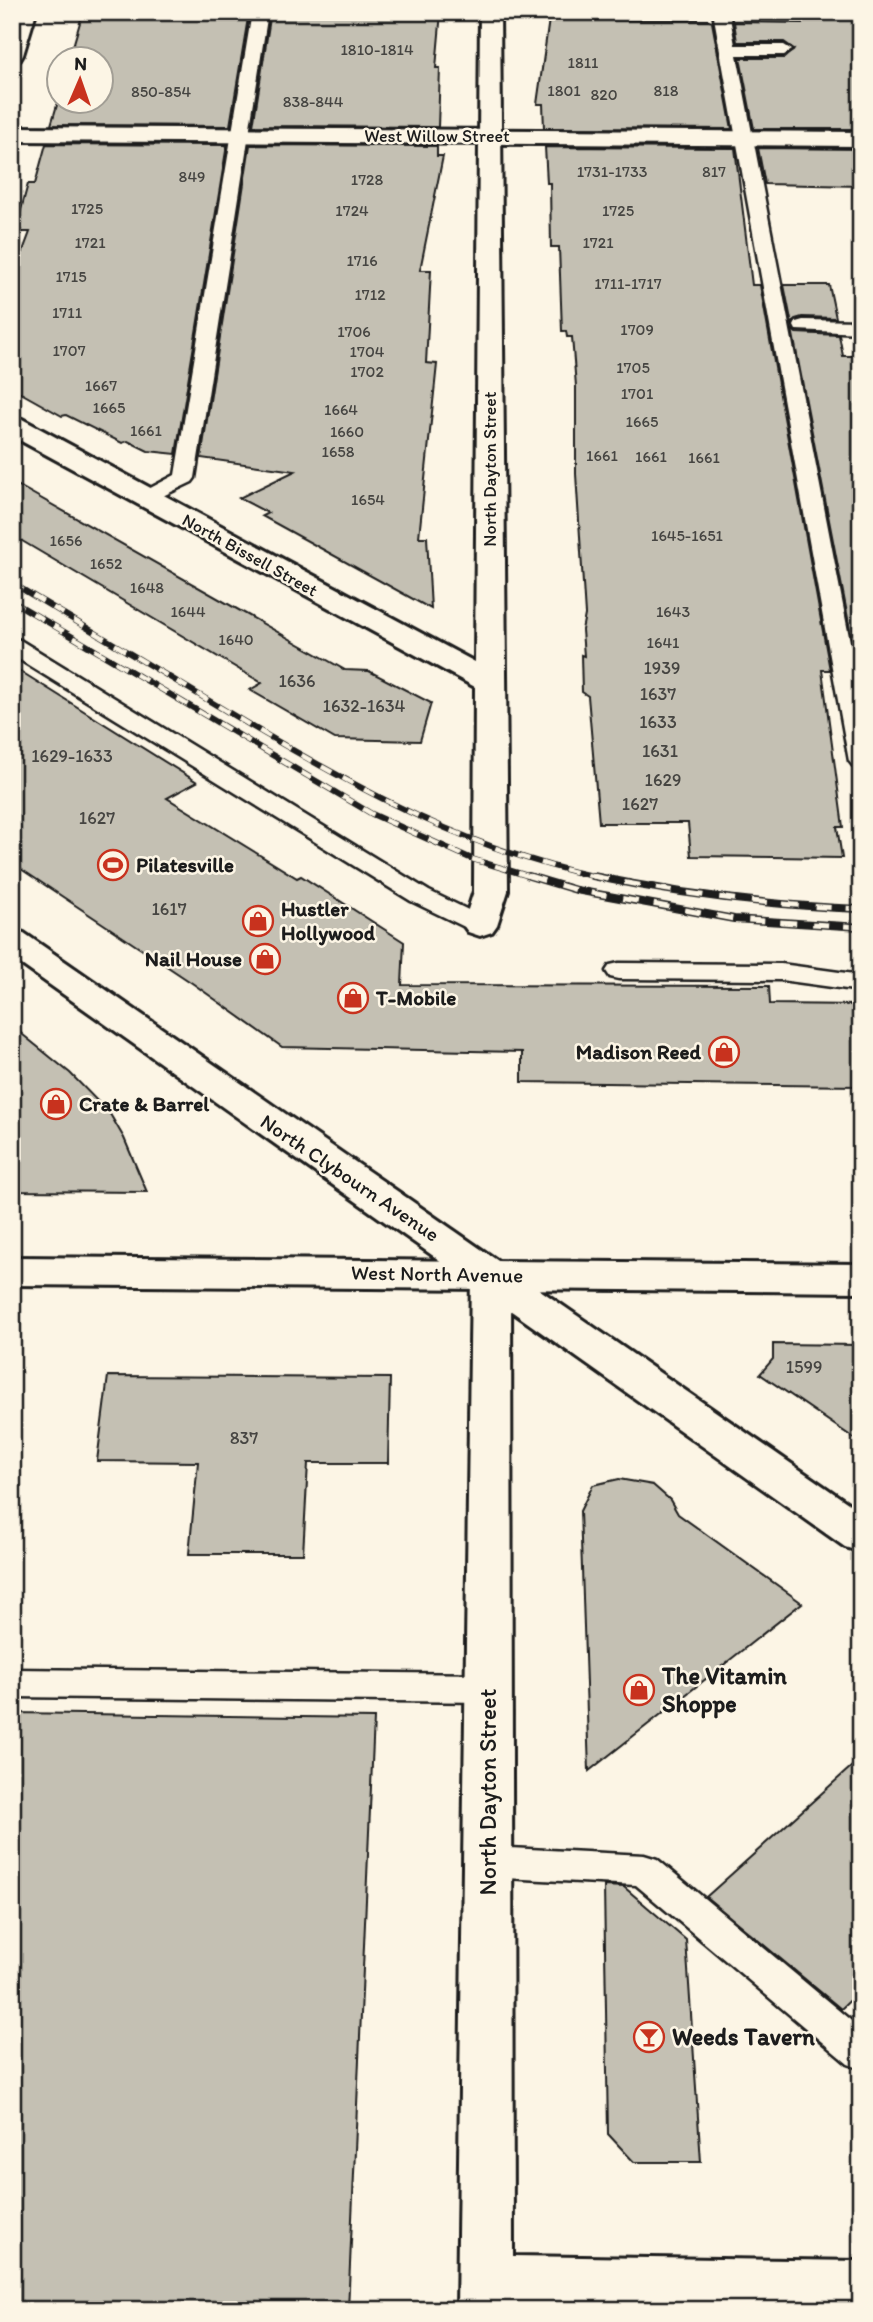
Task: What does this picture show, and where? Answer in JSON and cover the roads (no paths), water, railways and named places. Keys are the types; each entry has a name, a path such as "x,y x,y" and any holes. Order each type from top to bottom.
{"street":[{"path":"13,49 26,12"},
{"name":"North Dayton Street","path":"480,925 491,891 490,12"},
{"name":"West Willow Street","path":"12,135 861,139"},
{"name":"North Bissell Street","path":"12,425 489,682"},
{"name":"North Clybourn Avenue","path":"12,941 213,1084 636,1374 861,1535"},
{"name":"West North Avenue","path":"12,1270 861,1278"},
{"name":"North Dayton Street","path":"485,2296 491,1275"},
{"path":"485,2296 861,2288"}],"lane":[{"path":"146,498 185,478 260,12"},
{"path":"721,12 861,761"},
{"path":"728,50 784,50"},
{"path":"803,326 861,327"},
{"path":"12,645 420,896 480,925"},
{"path":"619,971 781,972 861,982"},
{"path":"12,1684 489,1688"},
{"path":"488,1862 644,1870 861,2052"}],"railway":[{"path":"12,583 253,727 379,797 463,836 507,852 593,876"},
{"path":"12,601 372,814 472,859 535,878"},
{"path":"529,876 576,890 734,919 861,927"},
{"path":"593,876 726,898 861,909"},
{"path":"593,876 601,878"}],"place":[{"name":"Pilatesville","path":"113,865"},
{"name":"Hustler Hollywood","path":"258,921"},
{"name":"Nail House","path":"265,959"},
{"name":"T-Mobile","path":"353,998"},
{"name":"Madison Reed","path":"724,1052"},
{"name":"Crate & Barrel","path":"56,1104"},
{"name":"The Vitamin Shoppe","path":"639,1690"},
{"name":"Weeds Tavern","path":"649,2037"}]}
